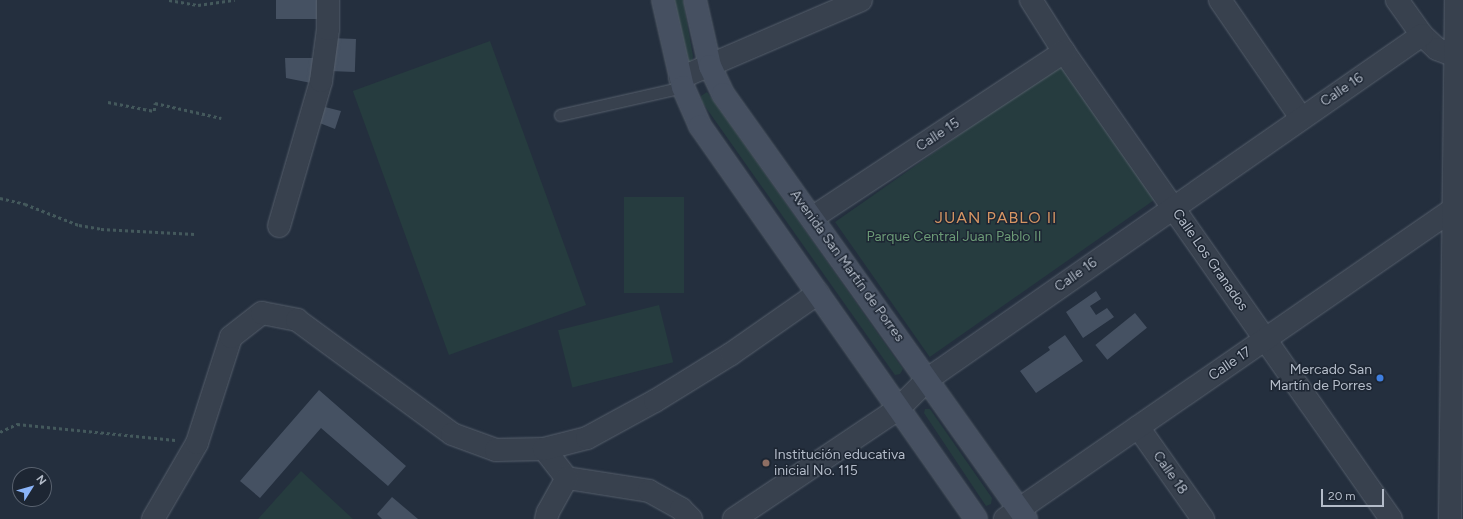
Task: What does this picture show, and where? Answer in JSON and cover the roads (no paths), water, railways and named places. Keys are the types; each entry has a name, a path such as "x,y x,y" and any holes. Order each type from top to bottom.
{"main road":[{"path":"663,0 682,82 700,126 976,519"},
{"name":"Avenida San Martín de Porres","path":"695,0 710,66 723,94 928,379 1017,516"}],"street":[{"path":"279,226 321,81 328,29 328,0"},
{"path":"682,82 710,66 860,0"},
{"name":"Calle Los Granados","path":"1031,0 1064,52 1391,519"},
{"path":"1220,0 1301,118"},
{"path":"1397,0 1422,35 1437,49 1455,56"},
{"path":"1450,519 1455,208 1456,0"},
{"name":"Calle 16","path":"734,519 899,408 928,379 1422,35"},
{"name":"Calle 15","path":"812,218 1064,52"},
{"name":"Calle 17","path":"1017,516 1138,427 1455,208"},
{"path":"153,519 197,442 231,337 262,313 296,320 452,434 496,450 544,449 587,438 655,401 731,354 818,293"},
{"name":"Calle 18","path":"1138,427 1203,519"},
{"path":"544,449 567,478 649,491 681,509 691,519"},
{"path":"546,519 548,512 567,478"}],"lane":[{"path":"560,115 682,82"}],"place":[{"name":"Mercado San Martín de Porres","path":"1380,378"},
{"name":"Institución educativa inicial No. 115","path":"766,463"}],"district":[{"name":"JUAN PABLO II","path":"996,218"}],"park label":[{"name":"Parque Central Juan Pablo II","path":"954,237"}]}
